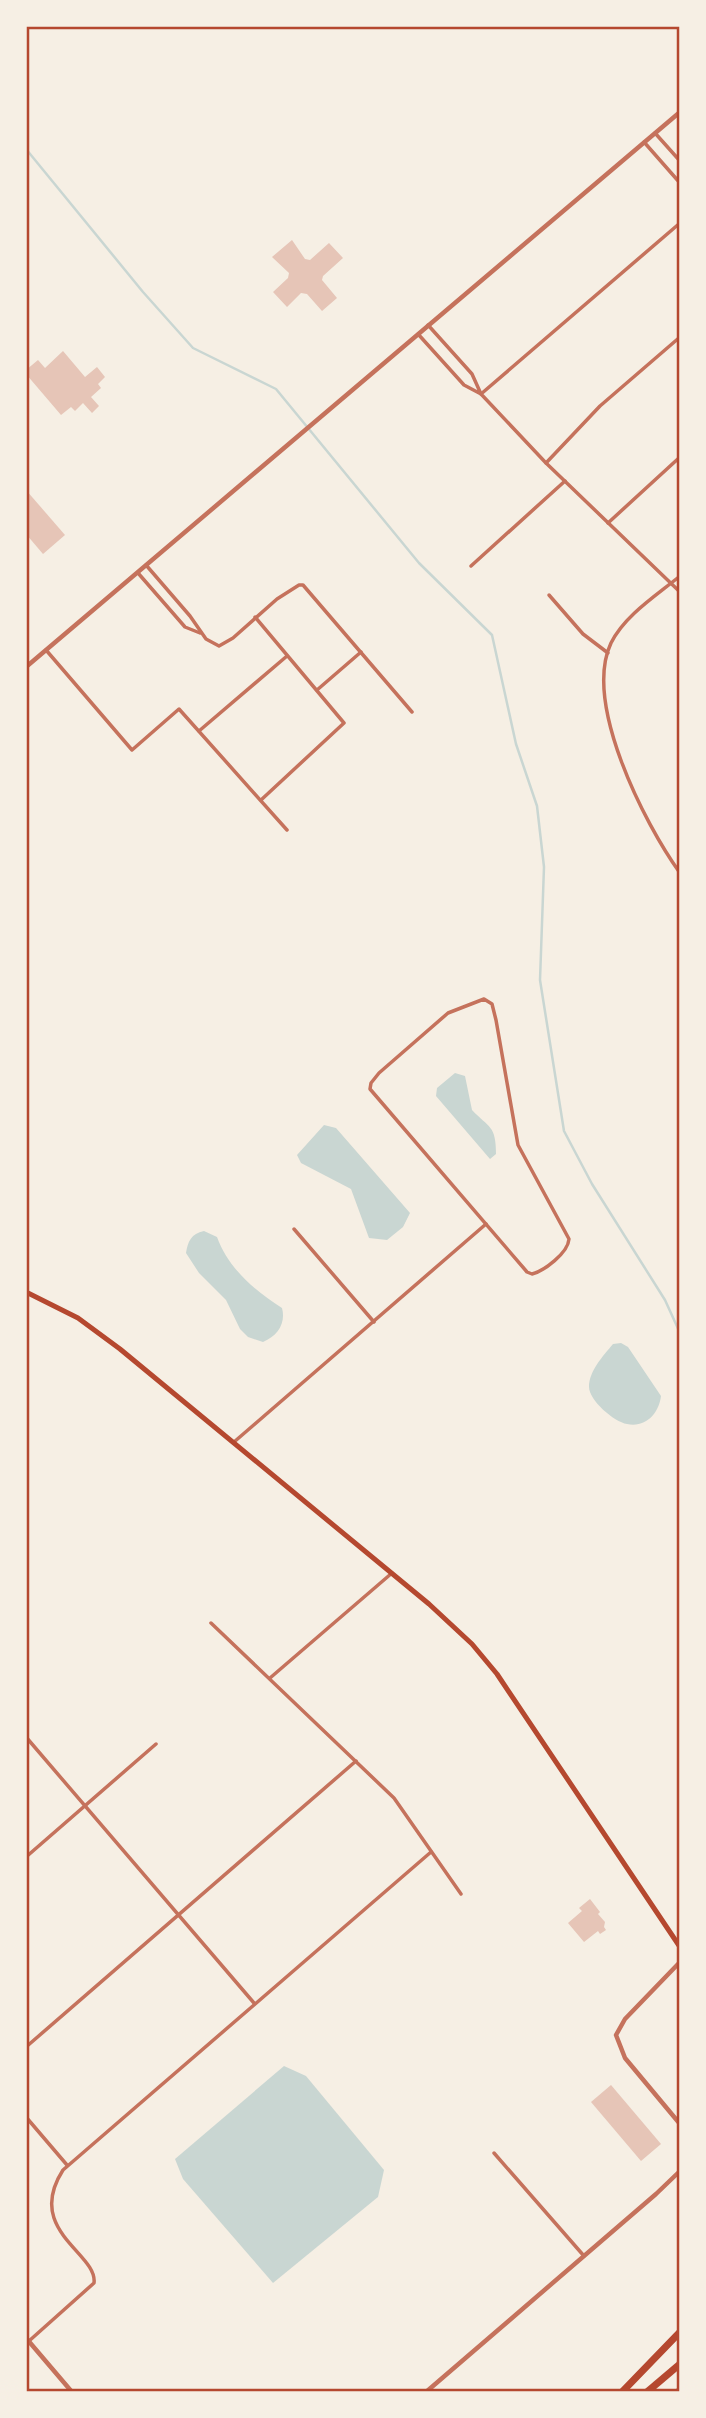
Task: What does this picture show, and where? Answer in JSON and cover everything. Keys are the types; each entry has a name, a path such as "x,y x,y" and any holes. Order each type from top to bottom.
{"highway":[{"path":"622,2392 680,2332"},
{"path":"647,2392 680,2364"}],"main road":[{"path":"26,1292 94,1329 234,1442 458,1630 497,1674 680,1947"}],"street":[{"path":"26,667 680,111"},
{"path":"655,133 680,161"},
{"path":"644,142 680,183"},
{"path":"481,394 680,223"},
{"path":"428,325 472,374 481,394"},
{"path":"418,334 464,385 481,394 546,463 680,592"},
{"path":"546,463 600,407 680,337"},
{"path":"608,523 680,457"},
{"path":"471,566 565,481"},
{"path":"146,565 206,639 219,646 233,638 277,599 303,585 412,712"},
{"path":"138,573 185,627 202,634"},
{"path":"680,576 621,628 608,653 603,676 613,733 624,770 648,823 680,873"},
{"path":"549,595 583,634 608,653"},
{"path":"255,617 344,723 261,800"},
{"path":"47,650 132,750 179,709 287,830"},
{"path":"317,690 361,652"},
{"path":"199,731 287,656"},
{"path":"484,999 492,1004 496,1020 518,1145 569,1240 569,1245 539,1272 532,1274 527,1272 486,1224 370,1089 379,1073 448,1013 484,999"},
{"path":"234,1442 486,1224"},
{"path":"294,1229 374,1322"},
{"path":"270,1678 392,1573"},
{"path":"211,1623 394,1798 461,1894"},
{"path":"26,1737 254,2003"},
{"path":"26,1857 156,1744"},
{"path":"26,2047 356,1761"},
{"path":"72,2392 28,2339 94,2283 92,2271 66,2242 55,2219 53,2193 60,2175 67,2165 431,1852"},
{"path":"680,1962 625,2019 616,2035 625,2058 680,2123"},
{"path":"26,2118 67,2165"},
{"path":"494,2153 584,2256"},
{"path":"426,2392 680,2171"}],"shaded area":[{"path":"455,1073 465,1076 472,1110 493,1132 496,1154 490,1159 436,1096 437,1088"},
{"path":"324,1125 336,1128 410,1213 403,1227 387,1240 369,1238 351,1189 301,1163 297,1155"},
{"path":"204,1231 217,1237 228,1259 244,1278 282,1308 282,1324 277,1333 263,1342 248,1337 240,1329 226,1300 199,1273 186,1253 191,1239"},
{"path":"621,1343 628,1347 661,1396 658,1408 650,1418 640,1424 627,1424 616,1419 603,1410 590,1392 591,1375 597,1364 613,1344"},
{"path":"284,2066 306,2076 384,2170 378,2197 273,2283 183,2179 175,2159"}],"building":[{"path":"292,240 305,259 310,260 329,243 343,258 323,276 322,280 337,298 322,311 307,294 301,293 287,307 273,292 288,278 289,273 272,257"},
{"path":"63,351 85,377 97,367 105,377 98,384 101,388 91,397 99,406 92,413 83,403 75,411 71,407 61,415 26,374 26,370 38,360 45,368"},
{"path":"26,490 65,535 43,554 26,534"},
{"path":"590,1899 600,1912 598,1914 605,1922 606,1930 600,1934 598,1931 584,1942 568,1923 582,1911 579,1908"},
{"path":"611,2085 661,2144 641,2161 591,2102"}],"waterway":[{"path":"26,149 143,292 193,348 276,389 419,563 492,635 516,744 537,806 544,867 540,980 564,1131 592,1184 665,1300 680,1333"}]}
